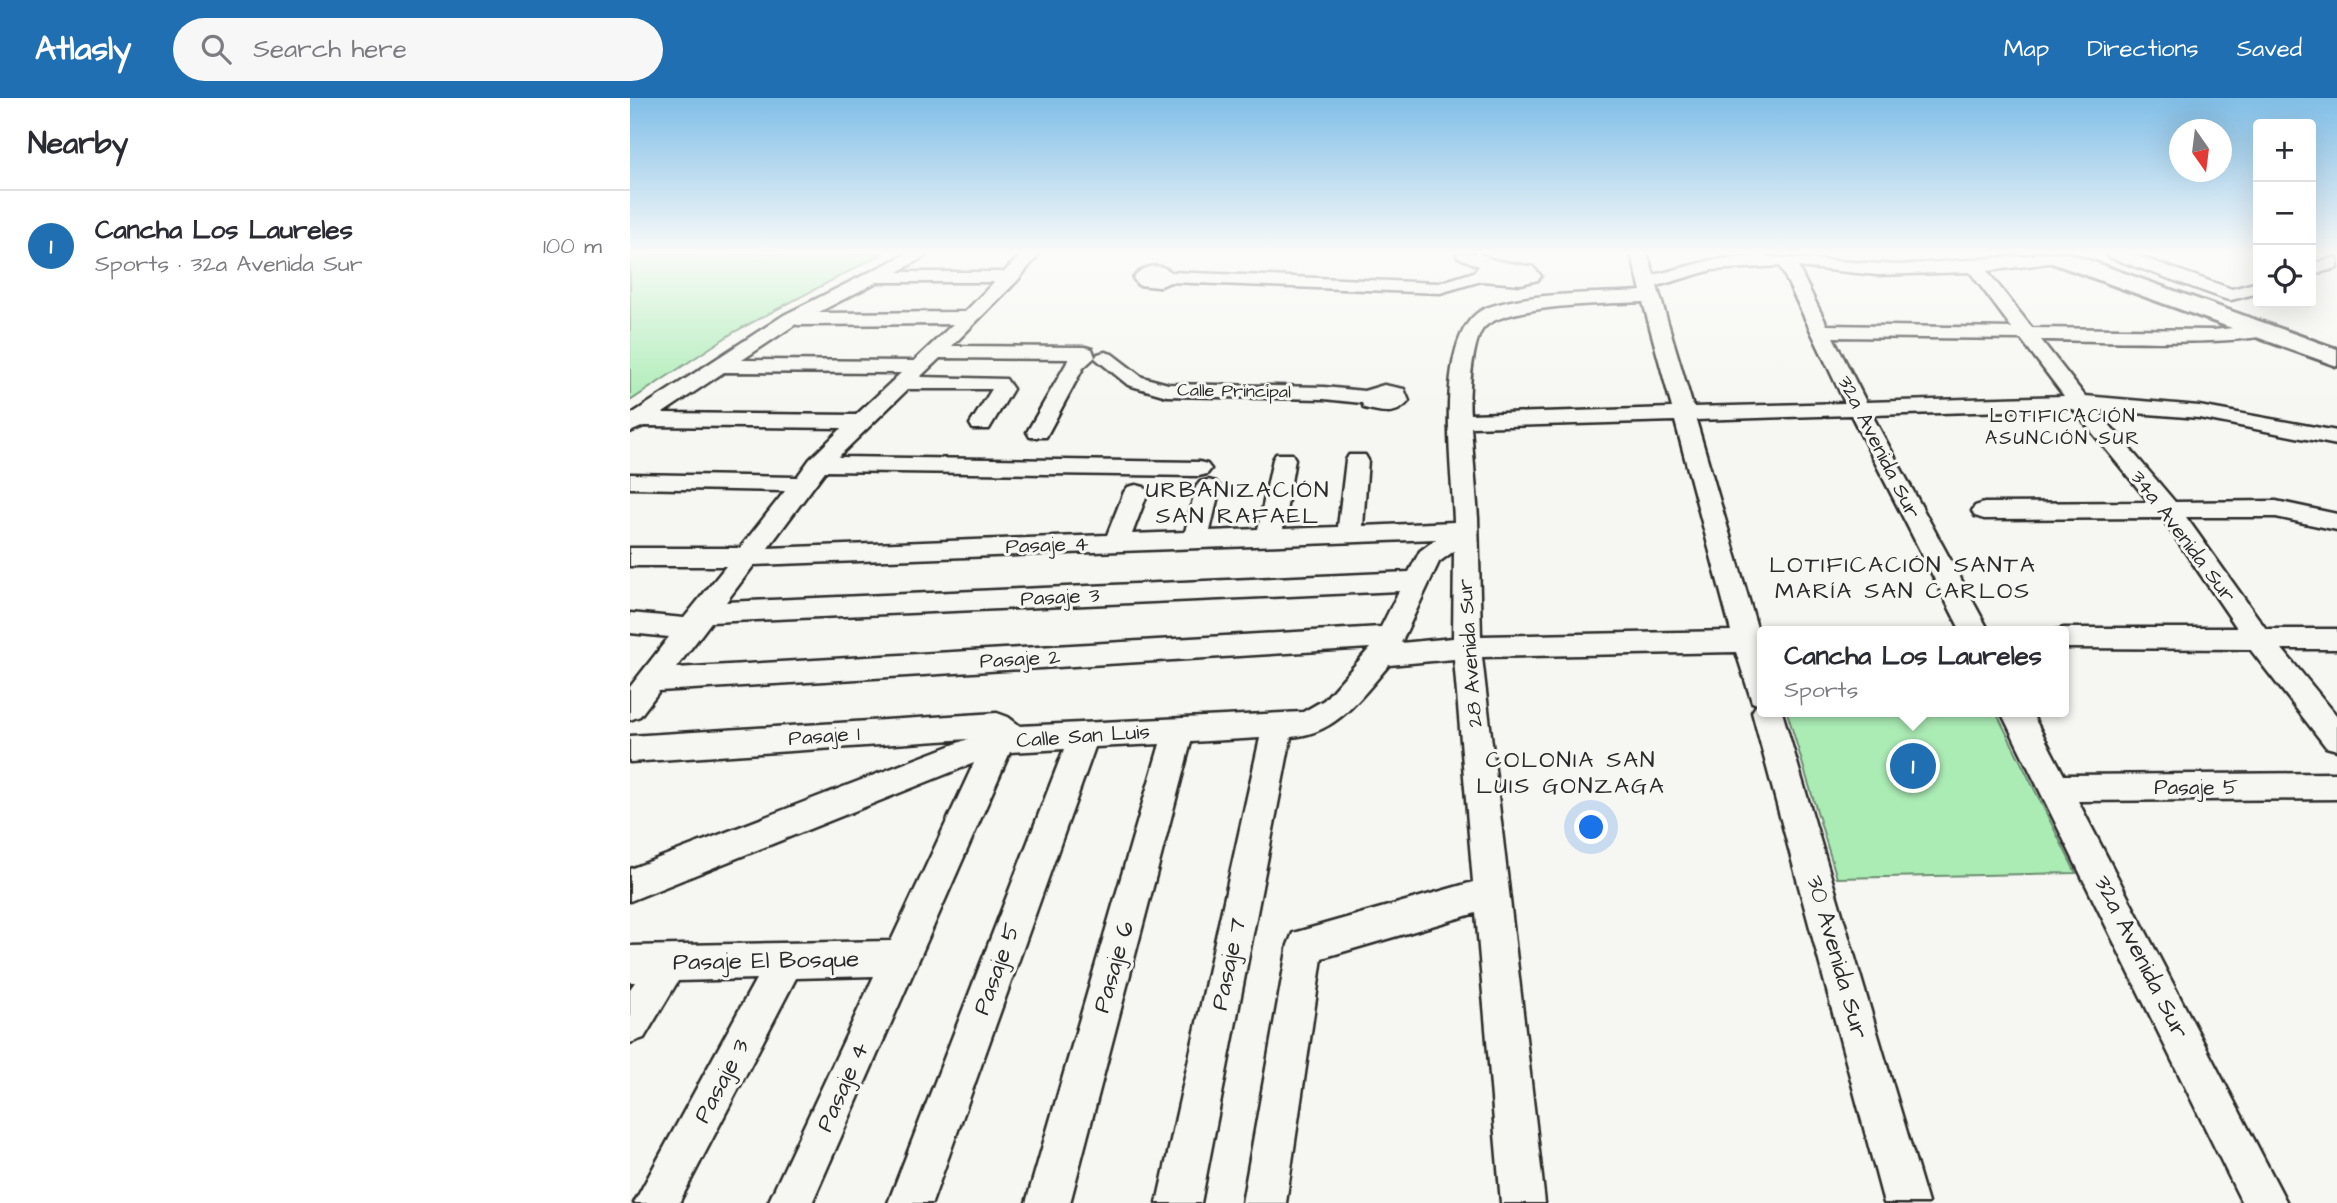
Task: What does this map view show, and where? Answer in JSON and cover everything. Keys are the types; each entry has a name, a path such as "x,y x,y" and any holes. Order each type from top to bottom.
{"highway":[{"path":"2189,305 2337,358"},
{"path":"2200,305 2337,349"}],"street":[{"path":"635,422 790,319 818,305"},
{"path":"637,695 818,464 983,305"},
{"name":"28 Avenida Sur","path":"1524,1203 1467,647 1466,518 1458,401 1467,346 1473,328 1483,317 1505,308 1530,305"},
{"path":"1652,305 1683,413 1755,641"},
{"name":"32a Avenida Sur","path":"1807,305 1972,626"},
{"name":"34a Avenida Sur","path":"2004,305 2079,402 2168,509 2259,640 2337,738"},
{"path":"790,319 970,318"},
{"path":"1820,331 2213,335 2264,331"},
{"path":"719,366 1092,356"},
{"path":"1038,432 1075,364 1092,356"},
{"name":"Calle Principal","path":"1092,356 1135,381 1167,390 1337,393 1371,398"},
{"path":"902,383 999,383 1003,389 981,424"},
{"path":"1460,421 2079,402 2199,412 2337,438"},
{"path":"635,422 861,422"},
{"path":"1269,537 1284,459"},
{"path":"1350,534 1357,460"},
{"path":"818,464 1204,478 1196,540"},
{"path":"630,481 802,484"},
{"path":"1116,543 1136,492"},
{"path":"1984,511 2276,509 2337,522"},
{"name":"Pasaje 4","path":"630,557 745,557 1464,530"},
{"name":"Calle San Luis","path":"630,885 1007,741 1308,724 1334,708 1385,646 1429,557 1464,530"},
{"name":"Pasaje 3","path":"696,621 1418,581"},
{"path":"630,623 696,621"},
{"path":"2069,638 2337,639"},
{"name":"Pasaje 2","path":"637,695 1385,646 1467,647 1755,641"},
{"name":"30 Avenida Sur","path":"1769,717 1906,1203"},
{"name":"32a Avenida Sur","path":"2019,717 2265,1203"},
{"name":"Pasaje 1","path":"630,749 997,725 1007,741"},
{"name":"Pasaje 7","path":"1179,1203 1278,725"},
{"name":"Pasaje 6","path":"1048,1203 1180,730"},
{"name":"Pasaje 5","path":"910,1203 1084,735"},
{"name":"Pasaje 4","path":"790,1203 902,958 1007,741"},
{"name":"Pasaje 5","path":"2055,788 2337,786"},
{"path":"1264,1203 1306,945 1493,892"},
{"name":"Pasaje 3","path":"656,1203 787,958"},
{"name":"Pasaje El Bosque","path":"630,964 787,958 902,958"},
{"path":"630,1024 668,963"}],"green space":[{"path":"630,305 786,305 734,332 630,401"},
{"path":"1789,717 1998,717 2076,873 1837,878"}],"place":[{"name":"Cancha Los Laureles","path":"1913,766"}],"district":[{"name":"LOTIFICACIÓN ASUNCIÓN SUR","path":"2063,427"},
{"name":"URBANIZACIÓN SAN RAFAEL","path":"1238,503"},
{"name":"LOTIFICACIÓN SANTA MARÍA SAN CARLOS","path":"1903,578"},
{"name":"COLONIA SAN LUIS GONZAGA","path":"1571,773"}]}
